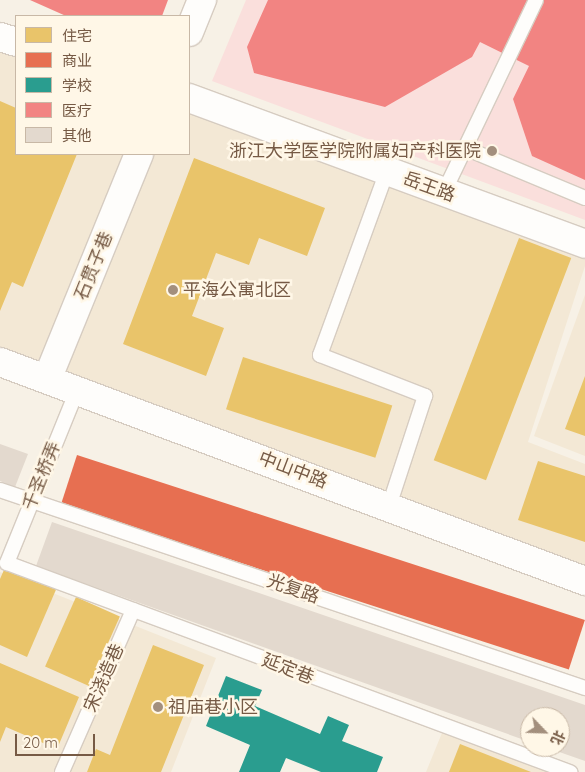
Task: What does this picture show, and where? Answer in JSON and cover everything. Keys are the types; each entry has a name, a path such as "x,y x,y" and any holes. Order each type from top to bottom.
{"street":[{"path":"190,30 202,0"},
{"path":"0,37 15,42"},
{"name":"岳王路","path":"190,98 585,244"},
{"name":"石贯子巷","path":"48,377 139,155"},
{"name":"中山中路","path":"0,362 78,388 585,581"}],"lane":[{"path":"444,192 536,0"},
{"path":"465,148 585,198"},
{"path":"387,172 320,355 425,396 389,506"},
{"name":"千圣桥弄","path":"7,563 78,388"},
{"name":"光复路","path":"0,490 585,688"},
{"name":"延定巷","path":"7,563 570,772"},
{"name":"宋浇造巷","path":"62,772 133,610"}],"shaded area":[{"name":"浙江大学医学院附属妇产科医院","path":"246,0 585,0 585,220 212,81"},
{"path":"0,35 15,40 15,155 190,155 190,98 585,236 585,266 528,442 585,464 585,575 0,355"},
{"path":"585,295 585,456 534,436"},
{"path":"0,572 216,658 171,772 0,772"},
{"path":"444,728 520,753 520,757 531,757 576,772 426,772"}],"building: 住宅":[{"path":"0,101 15,108 15,155 77,155 23,287 12,282 0,311"},
{"name":"平海公寓北区","path":"194,158 325,208 307,256 259,238 249,265 216,253 192,316 224,328 206,376 123,344"},
{"path":"519,238 571,258 486,480 434,460"},
{"path":"243,357 392,406 375,458 226,409"},
{"path":"585,376 585,436 565,429"},
{"path":"538,461 585,476 585,542 518,520"},
{"path":"7,563 58,585 27,657 0,645 0,579"},
{"path":"76,597 120,617 89,686 45,666"},
{"name":"祖庙巷小区","path":"153,645 204,665 161,772 87,772 96,749 110,755"},
{"path":"0,663 79,697 57,749 6,727 0,742"},
{"path":"460,744 531,772 449,772"}],"building: 商业":[{"path":"77,455 585,620 569,669 61,504"}],"building: 学校":[{"path":"226,676 262,690 255,706 320,734 328,716 349,725 342,741 383,757 377,772 321,772 286,758 280,772 239,772 250,745 206,726"}],"building: 医疗":[{"path":"30,0 168,0 162,15 64,15"},
{"path":"268,0 585,0 585,180 532,156 513,99 529,66 480,42 472,57 385,107 254,73 247,47"}],"building: 其他":[{"path":"0,444 28,454 15,487 0,481"},
{"path":"52,522 585,705 585,761 570,756 570,707 520,707 520,738 36,566"}],"place":[{"name":"浙江大学医学院附属妇产科医院","path":"492,151"},
{"name":"平海公寓北区","path":"173,290"},
{"name":"祖庙巷小区","path":"158,707"}]}
